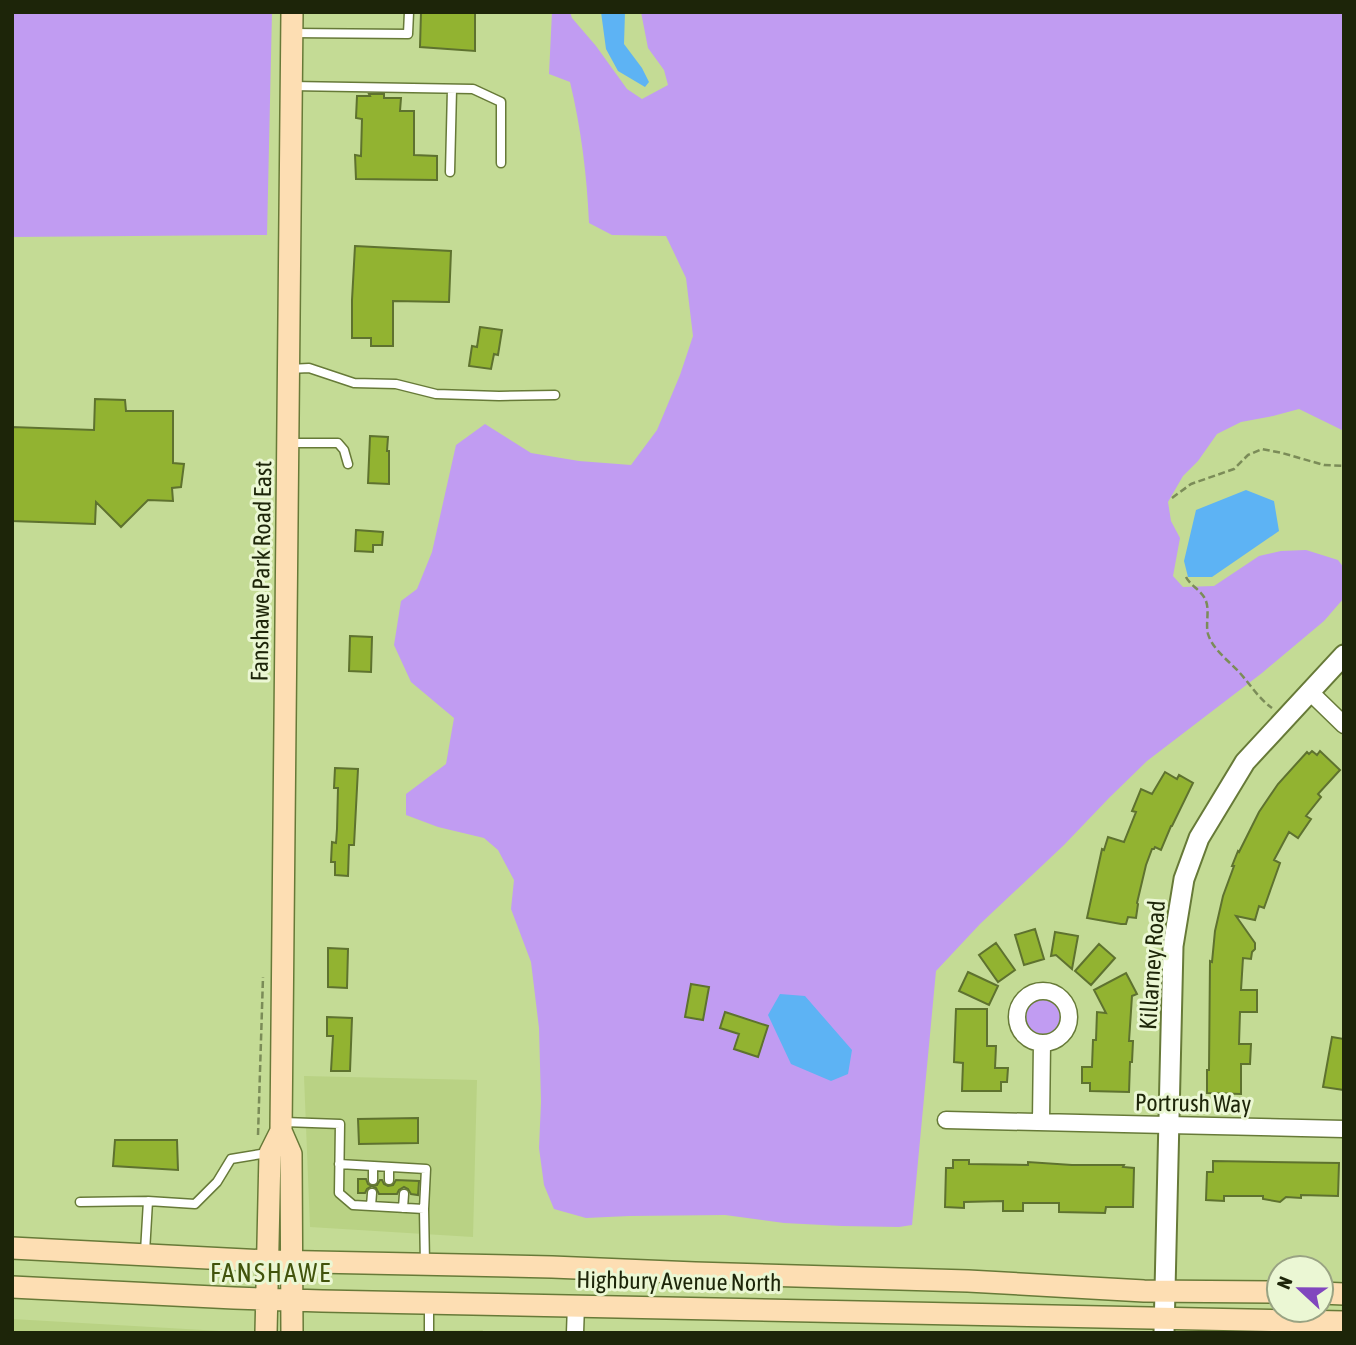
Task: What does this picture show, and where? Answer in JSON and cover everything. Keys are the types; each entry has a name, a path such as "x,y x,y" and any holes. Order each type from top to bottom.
{"main road":[{"name":"Fanshawe Park Road East","path":"292,23 281,1126 291,1154 292,1333"},
{"name":"Fanshawe Park Road East","path":"266,1333 270,1153 281,1126"},
{"name":"Highbury Avenue North","path":"12,1248 267,1261 552,1267 968,1281 1144,1291 1265,1292"},
{"name":"Highbury Avenue North","path":"12,1287 292,1300 576,1305 1164,1325 1344,1322"}],"street":[{"name":"Killarney Road","path":"1164,1325 1173,946 1184,879 1199,838 1245,762 1344,655"},
{"path":"1309,691 1344,725"},
{"path":"1041,1121 1042,1043"},
{"name":"Portrush Way","path":"946,1120 1344,1129"},
{"path":"575,1333 576,1305"}],"lane":[{"path":"292,23 408,34 409,12"},
{"path":"292,86 473,89 501,102 501,163"},
{"path":"450,172 452,89"},
{"path":"289,369 309,368 354,383 396,384 436,394 555,395"},
{"path":"288,443 338,443 344,450 348,464"},
{"path":"281,1126 340,1124 339,1193 353,1205 424,1209"},
{"path":"80,1202 148,1201 195,1204 217,1182 231,1158 270,1153"},
{"path":"339,1164 426,1170 425,1265"},
{"path":"373,1166 373,1180"},
{"path":"389,1167 389,1180"},
{"path":"404,1180 405,1168"},
{"path":"371,1206 372,1194"},
{"path":"403,1208 404,1194"},
{"path":"145,1255 148,1201"},
{"path":"429,1303 429,1333"}],"path":[{"path":"1172,498 1191,484 1234,469 1248,455 1262,449 1324,466 1344,466"},
{"path":"1186,577 1207,604 1209,637 1261,700 1272,708"}],"shaded area":[{"path":"12,12 272,12 267,235 12,237"},
{"path":"552,12 570,12 627,89 642,99 668,85 664,70 648,48 641,12 1344,12 1344,431 1299,409 1241,422 1217,434 1198,461 1183,476 1168,502 1171,521 1180,538 1173,576 1183,587 1214,586 1259,556 1281,551 1306,550 1338,560 1344,568 1344,598 1324,621 1262,673 1147,761 1064,845 980,924 936,971 912,1225 899,1227 784,1223 725,1215 586,1218 554,1209 544,1185 539,1148 539,1028 531,962 511,909 514,880 498,850 484,838 438,827 406,815 406,794 446,764 454,718 411,682 394,645 401,601 417,589 432,552 456,445 485,424 531,453 579,461 631,465 657,430 693,336 686,278 666,236 612,235 589,223 583,152 570,82 549,74"},
{"path":"1043,1000 1055,1005 1060,1017 1055,1029 1043,1034 1031,1029 1026,1017 1031,1005"},
{"path":"304,1076 477,1080 473,1237 310,1227"},
{"path":"12,1319 221,1331 223,1333 12,1333"},
{"path":"483,1330 482,1333 321,1333 321,1331"}],"water":[{"path":"601,12 625,12 624,44 649,82 645,87 618,71 606,49"},
{"path":"1246,490 1274,501 1279,531 1212,577 1188,577 1184,561 1196,510"},
{"path":"780,994 805,996 852,1050 848,1074 831,1081 791,1064 768,1015"}],"building":[{"path":"421,12 475,12 475,51 420,47"},
{"path":"369,94 384,94 384,98 401,98 400,111 414,111 414,155 437,156 437,180 356,179 355,155 361,156 362,119 356,118 357,96 370,96"},
{"path":"355,246 451,251 449,302 393,301 393,346 371,346 371,338 352,338"},
{"path":"480,327 502,330 498,355 494,354 491,369 469,366 472,346 477,347"},
{"path":"95,399 125,400 126,411 173,411 173,463 184,464 181,487 172,488 173,501 148,500 121,527 96,502 95,524 12,521 12,427 94,430"},
{"path":"370,436 388,437 389,484 368,483"},
{"path":"356,530 383,532 382,545 373,545 373,552 355,551"},
{"path":"350,636 372,637 371,672 349,671"},
{"path":"1312,751 1317,755 1320,751 1340,770 1318,794 1321,797 1306,816 1311,819 1298,838 1289,832 1274,860 1280,863 1264,908 1259,906 1255,920 1236,916 1255,943 1251,959 1243,958 1241,990 1257,990 1257,1012 1240,1012 1239,1044 1251,1044 1250,1064 1241,1064 1241,1094 1207,1093 1210,961 1212,962 1215,931 1232,866 1259,812 1278,784 1307,752 1309,754"},
{"path":"335,768 358,769 354,845 349,845 348,876 335,875 335,862 331,862 332,842 336,843 337,829 338,788 334,788"},
{"path":"1165,772 1177,779 1179,775 1193,783 1161,850 1155,847 1152,849 1137,903 1136,918 1128,917 1126,924 1121,924 1087,918 1102,849 1104,850 1108,837 1124,842 1136,812 1132,811 1141,789 1152,794"},
{"path":"1035,929 1044,959 1024,965 1015,935"},
{"path":"1055,932 1078,936 1072,969 1056,955 1051,956"},
{"path":"996,943 1015,970 998,982 979,955"},
{"path":"1099,944 1115,958 1091,985 1075,971"},
{"path":"328,948 348,949 347,988 328,987"},
{"path":"968,972 998,986 989,1005 959,991"},
{"path":"1126,973 1137,994 1132,996 1129,1041 1133,1041 1129,1092 1090,1091 1090,1083 1082,1083 1082,1067 1092,1067 1097,1012 1106,1013 1094,990"},
{"path":"691,984 709,987 703,1020 685,1017"},
{"path":"956,1009 987,1009 987,1046 996,1046 995,1068 1008,1068 1007,1082 1001,1082 1001,1091 962,1091 963,1063 954,1062"},
{"path":"725,1012 768,1026 758,1057 734,1049 739,1034 720,1028"},
{"path":"327,1017 352,1018 350,1071 331,1071 333,1036 327,1036"},
{"path":"1332,1037 1344,1039 1344,1090 1323,1087"},
{"path":"418,1118 418,1143 359,1144 358,1119"},
{"path":"115,1140 177,1140 178,1170 113,1166"},
{"path":"953,1160 969,1160 969,1164 1028,1165 1028,1162 1124,1165 1123,1167 1134,1168 1133,1207 1106,1207 1105,1213 1059,1212 1059,1203 1023,1203 1023,1211 1003,1211 1003,1201 964,1202 964,1208 945,1207 946,1168 953,1168"},
{"path":"1213,1161 1339,1163 1338,1196 1301,1195 1301,1198 1286,1197 1280,1202 1263,1199 1263,1196 1224,1196 1224,1201 1206,1200 1207,1172 1213,1172"},
{"path":"358,1179 366,1179 372,1186 365,1193 358,1193"},
{"path":"380,1180 388,1186 393,1185 396,1180 419,1181 418,1195 411,1194 404,1187 397,1194 379,1194 372,1186 377,1185"}],"district":[{"name":"FANSHAWE","path":"271,1273"}]}
